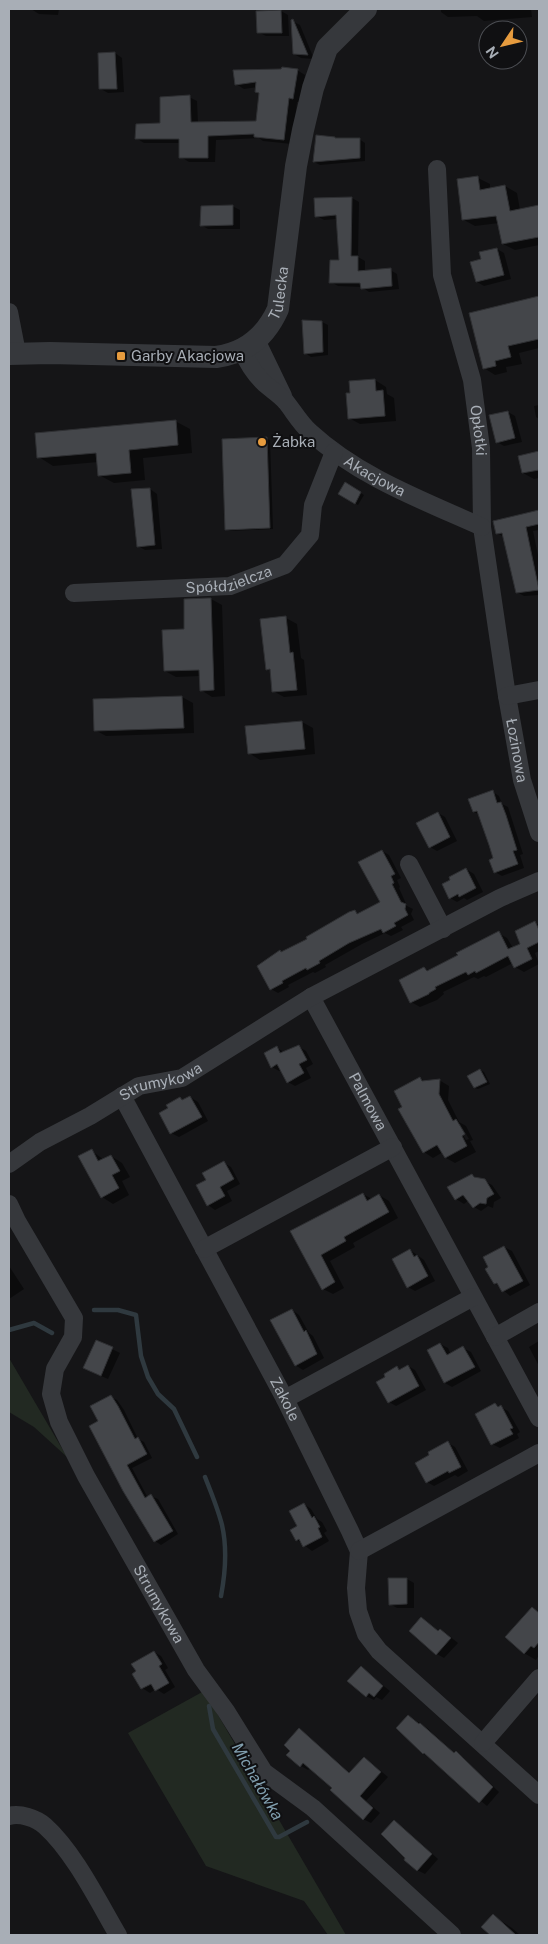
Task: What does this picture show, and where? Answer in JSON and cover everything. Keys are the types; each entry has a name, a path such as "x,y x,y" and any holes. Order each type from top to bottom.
{"street":[{"name":"Tulecka","path":"249,345 273,321 278,309 302,130 320,66 331,42 366,9"},
{"name":"Opłotki","path":"437,169 442,275 472,380 480,438 482,527 507,696"},
{"path":"9,312 13,353 216,357 249,345"},
{"name":"Akacjowa","path":"249,345 249,366 285,401 308,430 334,452 381,482 482,527"},
{"name":"Spółdzielcza","path":"74,593 230,586 285,565 310,535 313,505 334,452"},
{"path":"507,696 539,690"},
{"name":"Łozinowa","path":"507,696 522,780 539,833"},
{"path":"409,864 443,929"},
{"path":"311,997 500,898 539,880"},
{"name":"Strumykowa","path":"9,1164 40,1142 90,1116 139,1086 182,1078 311,997"},
{"name":"Palmowa","path":"311,997 539,1418"},
{"name":"Zakole","path":"122,1096 284,1399 359,1551"},
{"path":"204,1249 393,1147"},
{"name":"Strumykowa","path":"9,1204 74,1318 73,1337 55,1369 51,1394 59,1422 86,1476 191,1662 226,1711 264,1772 313,1808 452,1935"},
{"path":"284,1399 474,1296"},
{"path":"495,1337 539,1312"},
{"path":"539,1453 359,1551 356,1588 358,1611 366,1634 379,1651 539,1795"},
{"path":"483,1743 539,1678"},
{"path":"9,1816 16,1814 44,1825 61,1843 118,1935"}],"shaded area":[{"path":"9,1358 67,1457 34,1427 9,1412"},
{"path":"204,1691 346,1935 328,1935 304,1901 206,1866 128,1733"}],"building":[{"path":"281,10 282,33 257,33 256,11"},
{"path":"293,19 308,55 293,54 291,20"},
{"path":"115,52 117,89 99,89 98,53"},
{"path":"282,67 298,69 293,99 289,98 284,140 254,137 254,134 208,136 208,158 179,158 179,139 135,139 136,124 160,123 160,97 190,95 191,122 256,121 259,93 255,92 256,82 235,85 233,70 281,69"},
{"path":"316,135 335,138 360,138 360,158 313,162"},
{"path":"478,176 480,190 505,185 510,211 539,205 539,237 502,244 496,216 462,220 457,179"},
{"path":"352,197 351,256 358,256 358,271 391,268 392,286 361,289 360,283 329,283 330,260 339,260 336,215 315,217 314,198"},
{"path":"233,205 233,225 200,226 201,206"},
{"path":"497,248 504,275 476,282 470,262 481,259 479,252"},
{"path":"539,296 539,339 508,346 511,357 495,361 496,366 483,369 469,313"},
{"path":"302,320 322,321 323,352 304,354"},
{"path":"375,379 376,391 383,390 385,416 348,419 346,393 350,393 349,381"},
{"path":"508,411 515,438 496,443 489,415"},
{"path":"176,420 178,445 129,450 131,473 98,476 96,453 37,458 35,433"},
{"path":"267,437 270,528 225,530 222,439"},
{"path":"539,451 539,470 522,473 518,456"},
{"path":"345,482 361,492 355,504 338,494"},
{"path":"150,488 155,545 137,547 131,489"},
{"path":"539,510 539,524 526,527 539,590 516,593 502,533 496,534 493,521"},
{"path":"211,598 214,690 200,691 199,670 164,671 162,630 184,629 184,599"},
{"path":"286,616 290,653 293,652 297,690 272,692 270,669 266,670 260,619"},
{"path":"182,696 184,728 94,731 93,699"},
{"path":"302,721 305,749 248,754 245,726"},
{"path":"493,790 497,803 501,802 506,815 517,850 513,851 518,864 494,873 489,860 493,858 489,845 477,811 473,812 468,799"},
{"path":"438,812 450,837 429,848 416,823"},
{"path":"382,850 395,874 391,876 394,883 392,884 401,902 406,904 405,909 408,915 394,923 396,926 383,933 381,929 349,943 319,961 320,963 307,970 306,968 270,990 257,966 280,950 281,952 307,939 306,937 349,912 355,910 357,914 380,902 358,862"},
{"path":"466,868 476,888 459,897 458,894 449,899 442,884 450,880 449,877"},
{"path":"535,921 539,930 539,942 527,948 532,959 514,968 508,956 476,973 475,971 468,975 466,972 435,987 436,989 429,994 410,1003 399,980 424,967 427,971 458,955 456,953 499,931 508,949 520,944 515,931"},
{"path":"299,1045 307,1060 299,1064 304,1073 287,1083 277,1064 271,1068 264,1053 277,1046 280,1053"},
{"path":"480,1069 487,1082 474,1088 467,1076"},
{"path":"420,1077 422,1081 440,1079 439,1094 453,1121 456,1119 465,1134 462,1136 467,1146 445,1158 437,1145 423,1153 398,1109 402,1107 394,1091"},
{"path":"190,1096 202,1117 170,1134 159,1113 168,1108 166,1105 180,1097 182,1100"},
{"path":"92,1149 98,1161 111,1155 120,1171 112,1175 119,1188 101,1198 78,1156"},
{"path":"224,1161 234,1179 220,1187 225,1196 207,1206 196,1185 206,1180 202,1173"},
{"path":"472,1174 474,1177 485,1179 494,1194 487,1198 486,1204 480,1203 473,1208 463,1195 455,1200 447,1187"},
{"path":"363,1193 367,1201 379,1194 389,1212 344,1237 346,1241 321,1255 335,1282 322,1290 290,1231"},
{"path":"504,1246 523,1281 502,1292 497,1283 494,1284 485,1269 488,1267 483,1257"},
{"path":"410,1249 414,1257 417,1255 428,1276 407,1288 392,1259"},
{"path":"292,1309 304,1332 306,1330 317,1354 295,1366 270,1320"},
{"path":"96,1340 113,1347 101,1376 83,1368"},
{"path":"440,1343 447,1355 463,1346 475,1367 444,1383 427,1350"},
{"path":"408,1365 419,1386 388,1403 376,1382 385,1377 384,1374 397,1366 399,1370"},
{"path":"111,1395 135,1439 138,1437 147,1454 127,1465 145,1498 151,1494 173,1531 154,1542 123,1491 89,1426 98,1421 90,1406"},
{"path":"495,1403 498,1407 501,1405 513,1428 510,1429 513,1434 491,1445 475,1414"},
{"path":"448,1441 461,1467 449,1473 448,1471 426,1483 415,1463 429,1455 428,1452"},
{"path":"304,1503 312,1518 314,1516 320,1527 318,1528 322,1537 303,1547 299,1539 296,1541 290,1530 297,1526 289,1511"},
{"path":"388,1578 407,1578 407,1604 389,1605"},
{"path":"532,1607 539,1613 539,1642 534,1648 531,1646 524,1654 505,1637"},
{"path":"421,1617 438,1631 440,1629 451,1638 436,1655 409,1631"},
{"path":"154,1651 162,1664 159,1666 169,1683 155,1691 151,1684 141,1689 132,1674 136,1671 131,1664"},
{"path":"361,1666 383,1686 374,1697 369,1693 366,1697 347,1681"},
{"path":"408,1715 454,1753 456,1751 493,1787 479,1803 396,1728"},
{"path":"299,1728 349,1773 364,1757 381,1772 360,1796 373,1808 363,1820 330,1790 332,1788 303,1763 300,1767 286,1755 290,1751 284,1745"},
{"path":"394,1820 432,1854 417,1871 404,1860 405,1858 381,1834"},
{"path":"493,1914 516,1935 490,1935 481,1927"}],"waterway":[{"name":"Michałówka","path":"94,1310 118,1310 136,1315 141,1356 148,1377 158,1394 174,1409 197,1457"},
{"name":"Michałówka","path":"9,1330 34,1323 52,1333"},
{"name":"Michałówka","path":"205,1477 224,1534 225,1561 221,1596"},
{"name":"Michałówka","path":"209,1706 213,1729 276,1837 307,1822"}],"place":[{"name":"Garby Akacjowa","path":"121,356"},
{"name":"Żabka","path":"262,442"}]}
